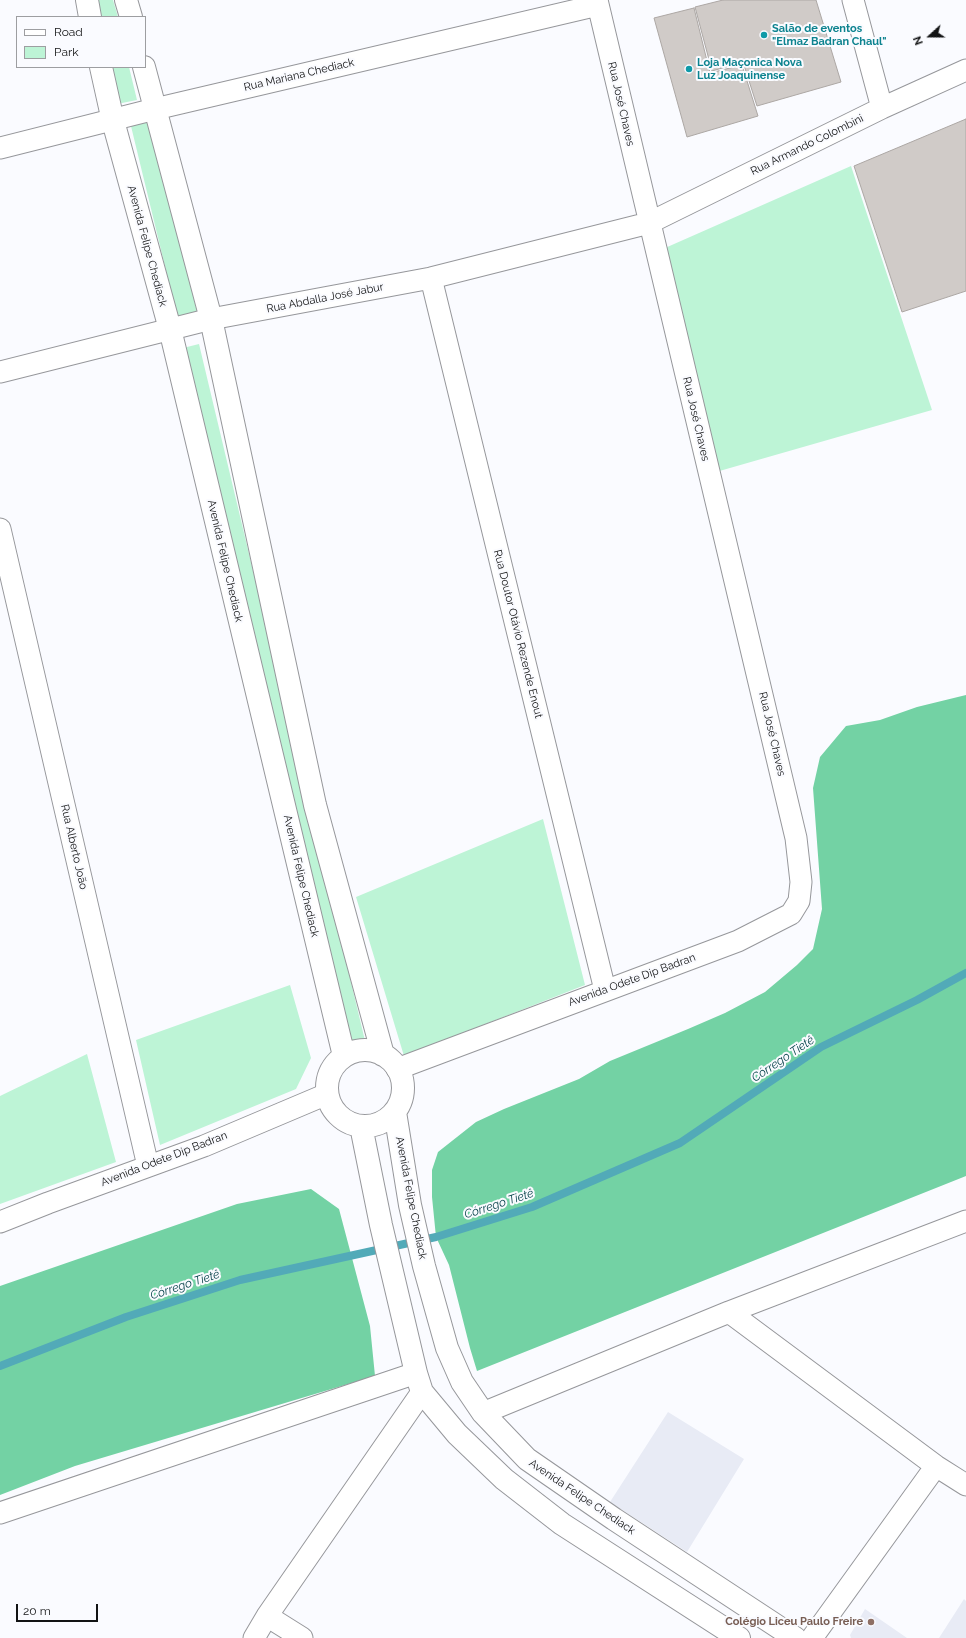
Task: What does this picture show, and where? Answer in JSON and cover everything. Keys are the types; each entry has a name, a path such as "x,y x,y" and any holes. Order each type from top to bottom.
{"street":[{"path":"87,0 90,16"},
{"path":"126,0 131,16"},
{"path":"853,0 882,108"},
{"name":"Rua Mariana Chediack","path":"0,148 113,121 155,109 597,3"},
{"name":"Rua José Chaves","path":"597,3 796,838"},
{"name":"Avenida Felipe Chediack","path":"101,68 113,121 170,329 344,1056"},
{"path":"144,68 211,320 315,805 390,1062"},
{"name":"Rua Armando Colombini","path":"649,222 882,108 966,70"},
{"name":"Rua Abdalla José Jabur","path":"0,372 211,320 431,278 649,222"},
{"name":"Rua Doutor Otávio Rezende Enout","path":"431,278 604,990"},
{"name":"Rua Alberto João","path":"0,529 148,1166"},
{"name":"Avenida Odete Dip Badran","path":"390,1062 438,1055 604,990 738,941 791,914 799,901 801,882 796,838"},
{"path":"359,1050 376,1051 390,1062 402,1079 400,1102 395,1112 380,1123 361,1126 345,1121 336,1114 330,1104 327,1094 327,1082 330,1072 336,1063 344,1056 359,1050"},
{"name":"Avenida Odete Dip Badran","path":"0,1222 204,1146 327,1094"},
{"name":"Avenida Felipe Chediack","path":"395,1112 410,1205 424,1266 447,1348 462,1382 482,1413 527,1459 614,1519 795,1638"},
{"path":"361,1126 381,1225 419,1382 457,1434 504,1479 562,1524 739,1638"},
{"path":"482,1413 729,1312 966,1221"},
{"path":"729,1312 936,1466 966,1485"},
{"path":"0,1513 419,1382"},
{"path":"254,1638 419,1382"},
{"path":"812,1638 936,1466"},
{"path":"267,1616 302,1638"}],"shaded area":[{"path":"668,1412 744,1459 687,1552 610,1502"},
{"path":"964,1599 966,1601 966,1638 939,1638"},
{"name":"Colégio Liceu Paulo Freire","path":"865,1609 907,1638 851,1638 850,1635"}],"green space":[{"path":"93,0 113,0 118,16 97,16"},
{"path":"109,68 129,68 137,100 117,104"},
{"path":"150,118 197,312 177,316 130,122"},
{"path":"851,166 932,410 716,472 665,248"},
{"path":"199,344 366,1045 343,1045 183,348"},
{"path":"966,695 966,1176 477,1371 449,1265 436,1237 432,1197 432,1170 438,1152 476,1122 504,1109 579,1079 610,1061 725,1013 765,992 797,965 813,949 822,909 813,788 820,757 846,726 880,720 917,707"},
{"path":"543,819 585,985 404,1056 356,897"},
{"path":"290,985 311,1058 296,1089 160,1145 136,1040"},
{"path":"87,1054 116,1162 0,1204 0,1096"},
{"path":"311,1189 339,1209 370,1326 375,1376 75,1466 0,1495 0,1286 237,1204"}],"building":[{"name":"Salão de eventos \"Elmaz Badran Chaul\"","path":"723,0 816,0 841,82 757,106 743,62 712,71 695,7"},
{"name":"Loja Maçonica Nova Luz Joaquinense","path":"694,8 710,73 742,65 758,116 687,137 654,18"},
{"path":"966,119 966,291 902,312 854,166"}],"waterway":[{"name":"Córrego Tietê","path":"0,1366 126,1317 240,1280 436,1237 532,1207 680,1143 821,1047 917,1000 966,973"}],"place":[{"name":"Salão de eventos \"Elmaz Badran Chaul\"","path":"764,35"},
{"name":"Loja Maçonica Nova Luz Joaquinense","path":"689,69"},
{"name":"Colégio Liceu Paulo Freire","path":"871,1622"}]}
